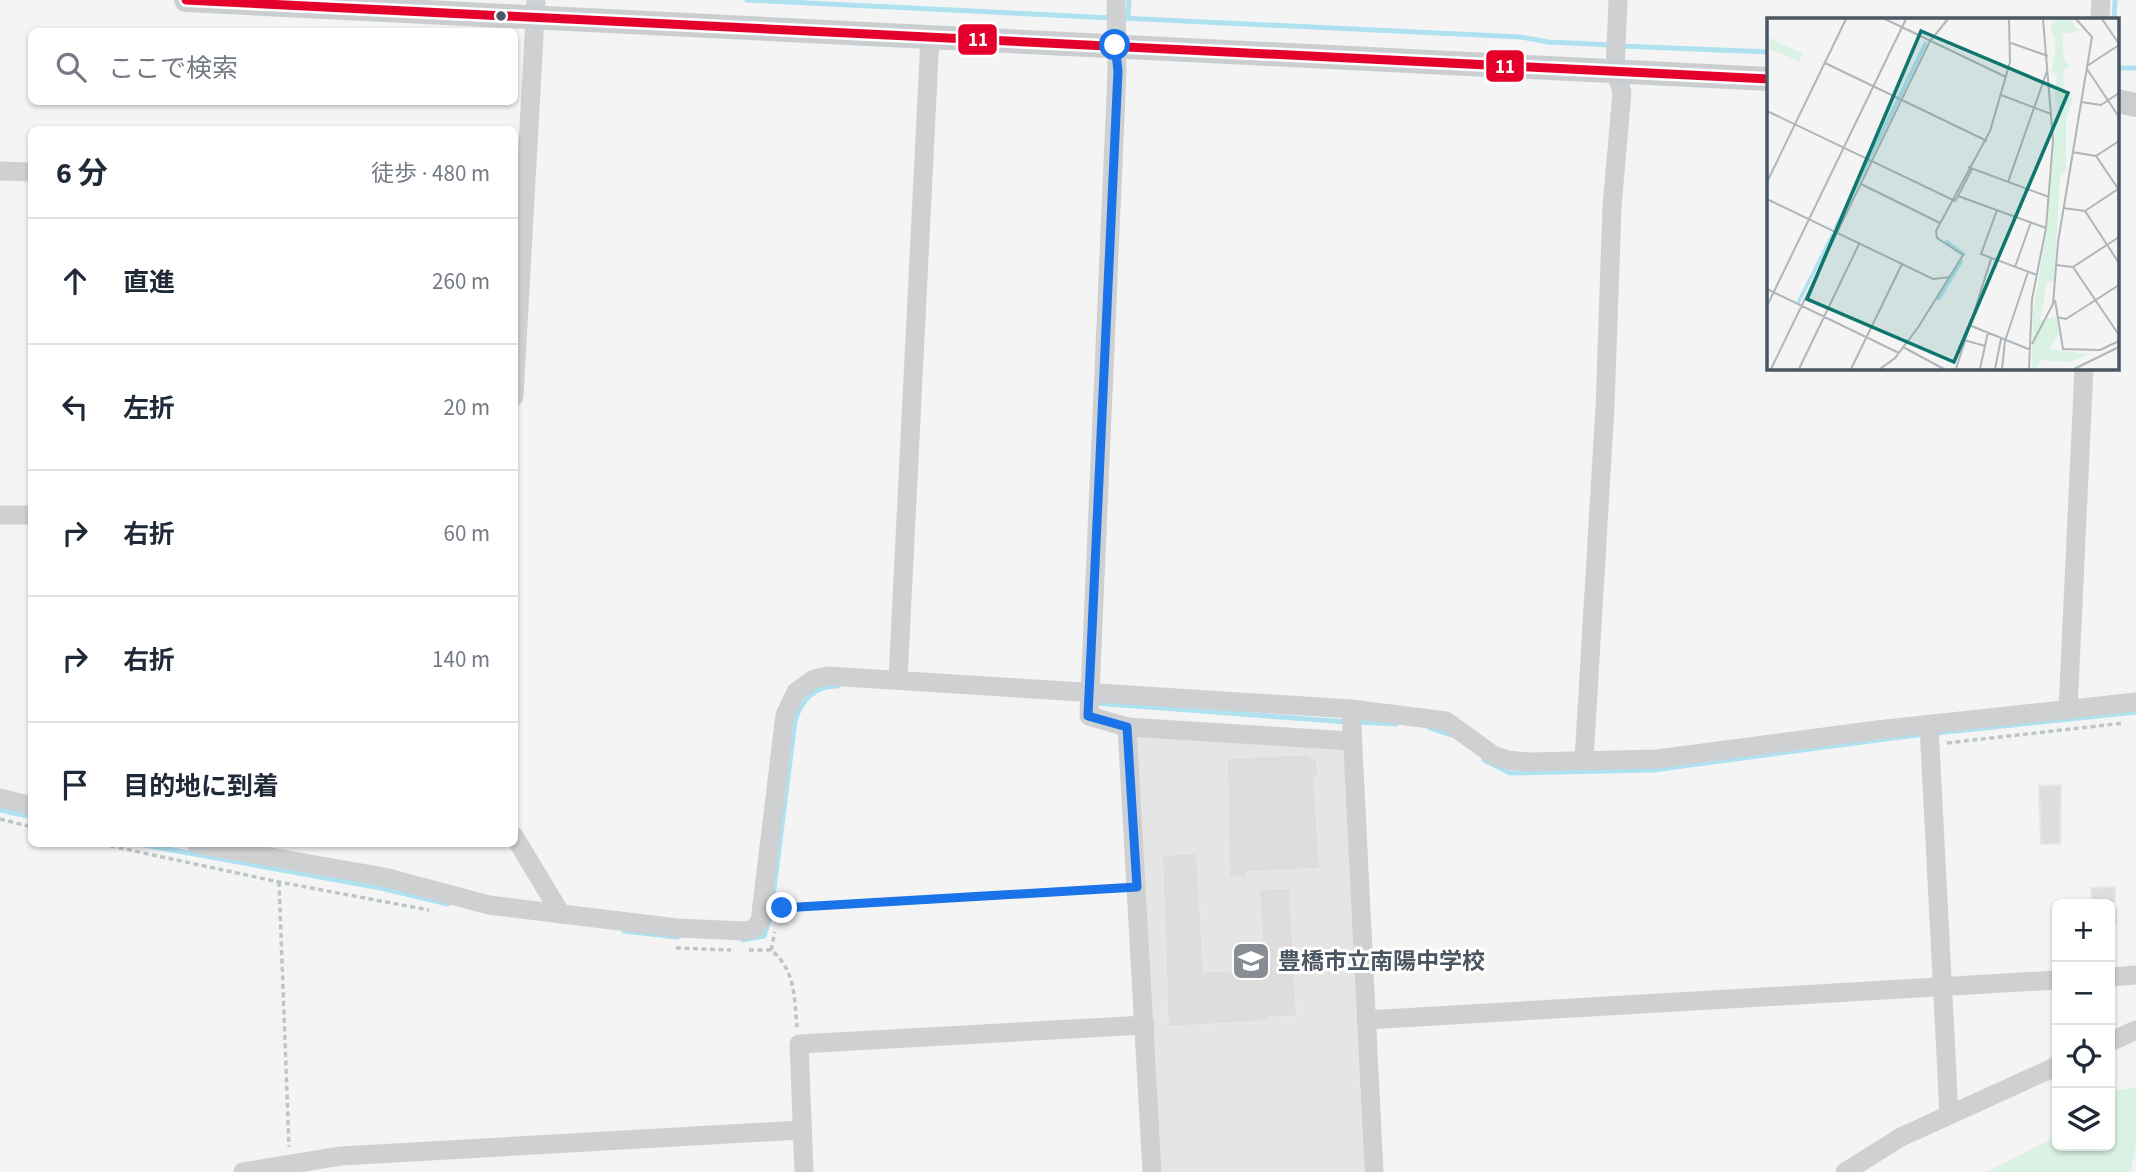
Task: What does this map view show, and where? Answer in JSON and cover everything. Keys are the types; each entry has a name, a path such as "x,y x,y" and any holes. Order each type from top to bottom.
{"main road":[{"path":"186,0 535,9 930,37 1115,37 1616,51 1767,79"},
{"path":"2118,100 2136,105"}],"street":[{"path":"1584,760 1605,421 1612,207 1622,92 1616,51 1618,0"},
{"path":"2100,18 2101,0"},
{"path":"1116,3 1118,71 1088,716 1127,727 1352,735"},
{"path":"518,235 535,9"},
{"path":"898,679 930,37"},
{"path":"0,171 28,172"},
{"path":"2068,710 2084,369"},
{"path":"0,515 28,515"},
{"path":"213,847 384,877 489,905 677,928 754,929 760,921 780,745 789,704 796,692 814,679 828,676 1351,709 1446,721 1493,755 1507,760 1657,759 1930,737 2068,710 2136,702"},
{"path":"1351,709 1374,1172"},
{"path":"1127,727 1153,1172"},
{"path":"1930,737 1949,1114"},
{"path":"0,799 28,805"},
{"path":"518,843 561,914"},
{"path":"2115,977 2136,975"},
{"path":"1367,1020 2052,980"},
{"path":"804,1172 799,1044 1145,1025"},
{"path":"2115,1040 2136,1030"},
{"path":"1845,1172 1949,1114 2052,1068"},
{"path":"243,1172 290,1169 341,1156 801,1130"}],"path":[{"path":"1930,737 2136,722"},
{"path":"0,819 28,826"},
{"path":"279,882 290,1169"},
{"path":"779,912 788,906 1137,887"},
{"path":"771,950 776,925"}],"shaded area":[{"name":"豊橋市立南陽中学校","path":"1136,736 1344,750 1364,1172 1160,1172"}],"green space":[{"path":"2136,1088 2136,1143 2131,1172 1986,1172 2052,1139 2052,1151 2115,1151 2115,1090"}],"building":[{"path":"1311,754 1312,758 1317,758 1318,778 1314,778 1320,869 1247,872 1247,877 1229,878 1227,758"},
{"path":"2061,785 2060,844 2041,844 2039,786"},
{"path":"1197,853 1204,972 1264,968 1259,889 1290,888 1297,1016 1269,1018 1269,1021 1168,1027 1162,855"},
{"path":"2115,887 2115,899 2092,899 2091,888"}],"waterway":[{"path":"747,0 1112,18"},
{"path":"1128,18 1129,0"},
{"path":"2114,18 2115,0"},
{"path":"1122,18 1521,37 1548,42 1612,45"},
{"path":"1621,46 1767,52"},
{"path":"2118,68 2136,68"},
{"path":"772,905 795,721 810,696 822,689 838,686"},
{"path":"1095,703 1347,722"},
{"path":"1484,760 1510,773 1653,770 1908,736 2136,712"},
{"path":"1357,722 1396,724"},
{"path":"1430,728 1451,735"},
{"path":"0,810 28,816"},
{"path":"156,847 381,888 448,904"},
{"path":"743,940 764,936 770,918"},
{"path":"624,931 677,937"}],"transit line":[{"name":"11","path":"186,0 1767,79"}],"place":[{"name":"豊橋市立南陽中学校","path":"1251,961"}],"route":[{"path":"782,908 1137,887 1127,727 1088,716 1118,71 1115,45"}]}
